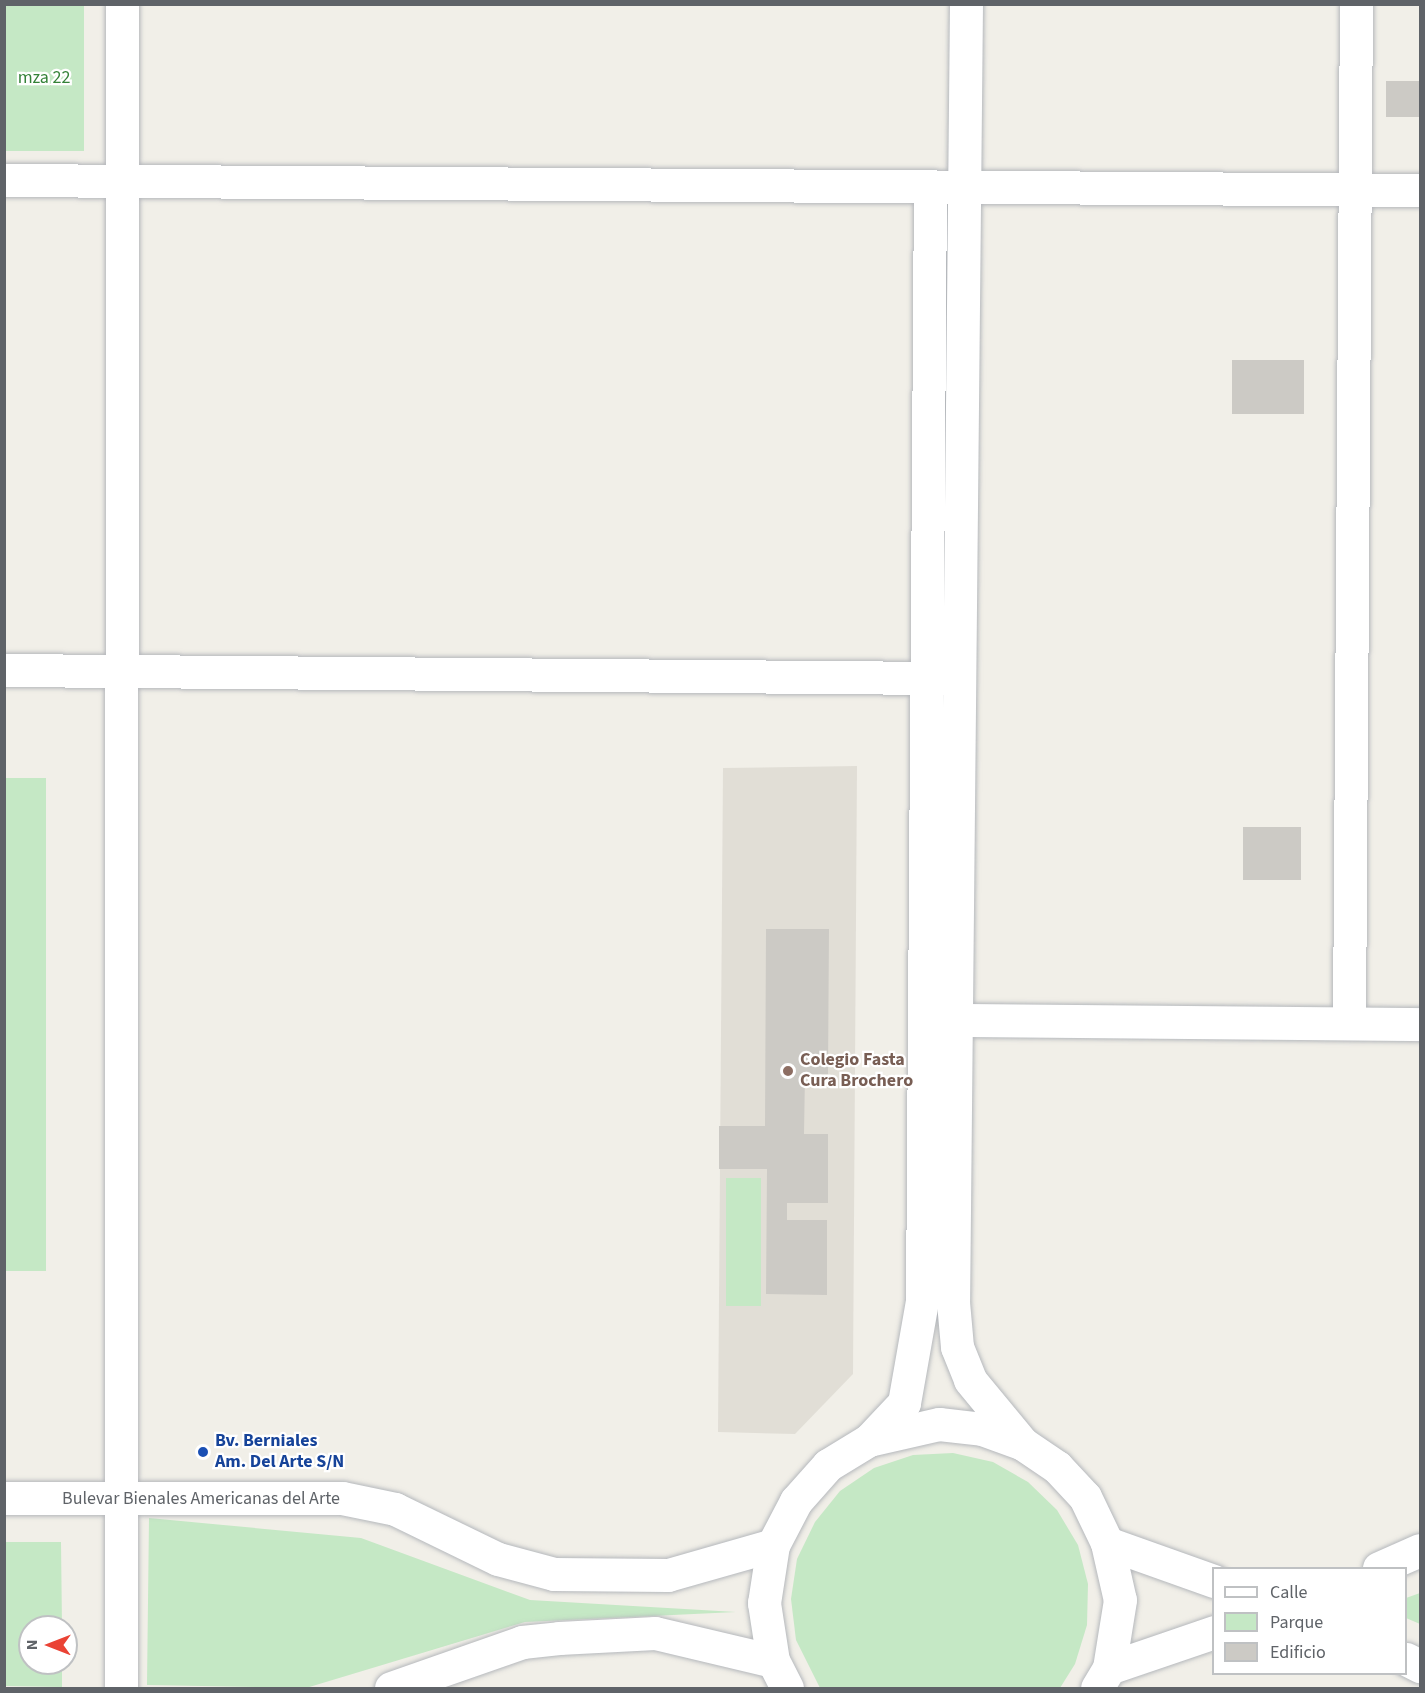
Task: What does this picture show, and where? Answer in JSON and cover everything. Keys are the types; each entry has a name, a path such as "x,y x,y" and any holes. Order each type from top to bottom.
{"street":[{"path":"121,1689 123,4"},
{"path":"780,1675 764,1603 773,1545 796,1501 822,1473 869,1440 904,1403 922,1301 943,678 964,187 966,4"},
{"path":"1349,1023 1356,4"},
{"path":"4,180 1420,190"},
{"path":"930,187 955,1020 953,1302 957,1347 970,1380 1023,1444"},
{"path":"4,670 943,678"},
{"path":"955,1020 1420,1024"},
{"path":"869,1440 939,1424 982,1429 1023,1444 1057,1467 1085,1497 1107,1543 1120,1599 1103,1678"},
{"name":"Bulevar Bienales Americanas del Arte","path":"4,1498 123,1501 342,1498 395,1509 498,1559 554,1574 668,1575 773,1545"},
{"path":"1107,1543 1212,1580"},
{"path":"1383,1567 1420,1550"},
{"path":"391,1689 522,1642 655,1633 780,1675"},
{"path":"1103,1678 1212,1633"}],"shaded area":[{"name":"Colegio Fasta Cura Brochero","path":"857,766 853,1374 795,1434 718,1432 723,768"}],"green space":[{"name":"mza 22","path":"4,5 84,5 84,151 4,151"},
{"path":"5,778 46,778 46,1271 5,1271"},
{"path":"726,1178 761,1178 761,1306 726,1306"},
{"path":"953,1453 993,1462 1028,1482 1057,1510 1078,1545 1088,1584 1087,1625 1075,1664 1060,1688 820,1688 796,1640 791,1599 797,1559 815,1522 840,1491 874,1468 913,1455"},
{"path":"149,1518 361,1538 530,1600 736,1612 525,1622 306,1688 147,1685"},
{"path":"5,1542 61,1542 62,1615 18,1615 18,1675 62,1675 62,1687 5,1686"},
{"path":"1420,1593 1420,1624 1407,1618 1407,1598"}],"building":[{"path":"1386,81 1420,81 1420,117 1386,117"},
{"path":"1232,360 1304,360 1304,414 1232,414"},
{"path":"1243,827 1301,827 1301,880 1243,880"},
{"path":"766,929 829,929 828,1074 805,1074 804,1134 828,1134 828,1203 787,1203 787,1220 827,1220 827,1295 766,1294 767,1169 719,1169 719,1126 765,1126"}],"place":[{"name":"Colegio Fasta Cura Brochero","path":"788,1071"},
{"name":"Bv. Berniales Am. Del Arte S/N","path":"203,1452"}]}
